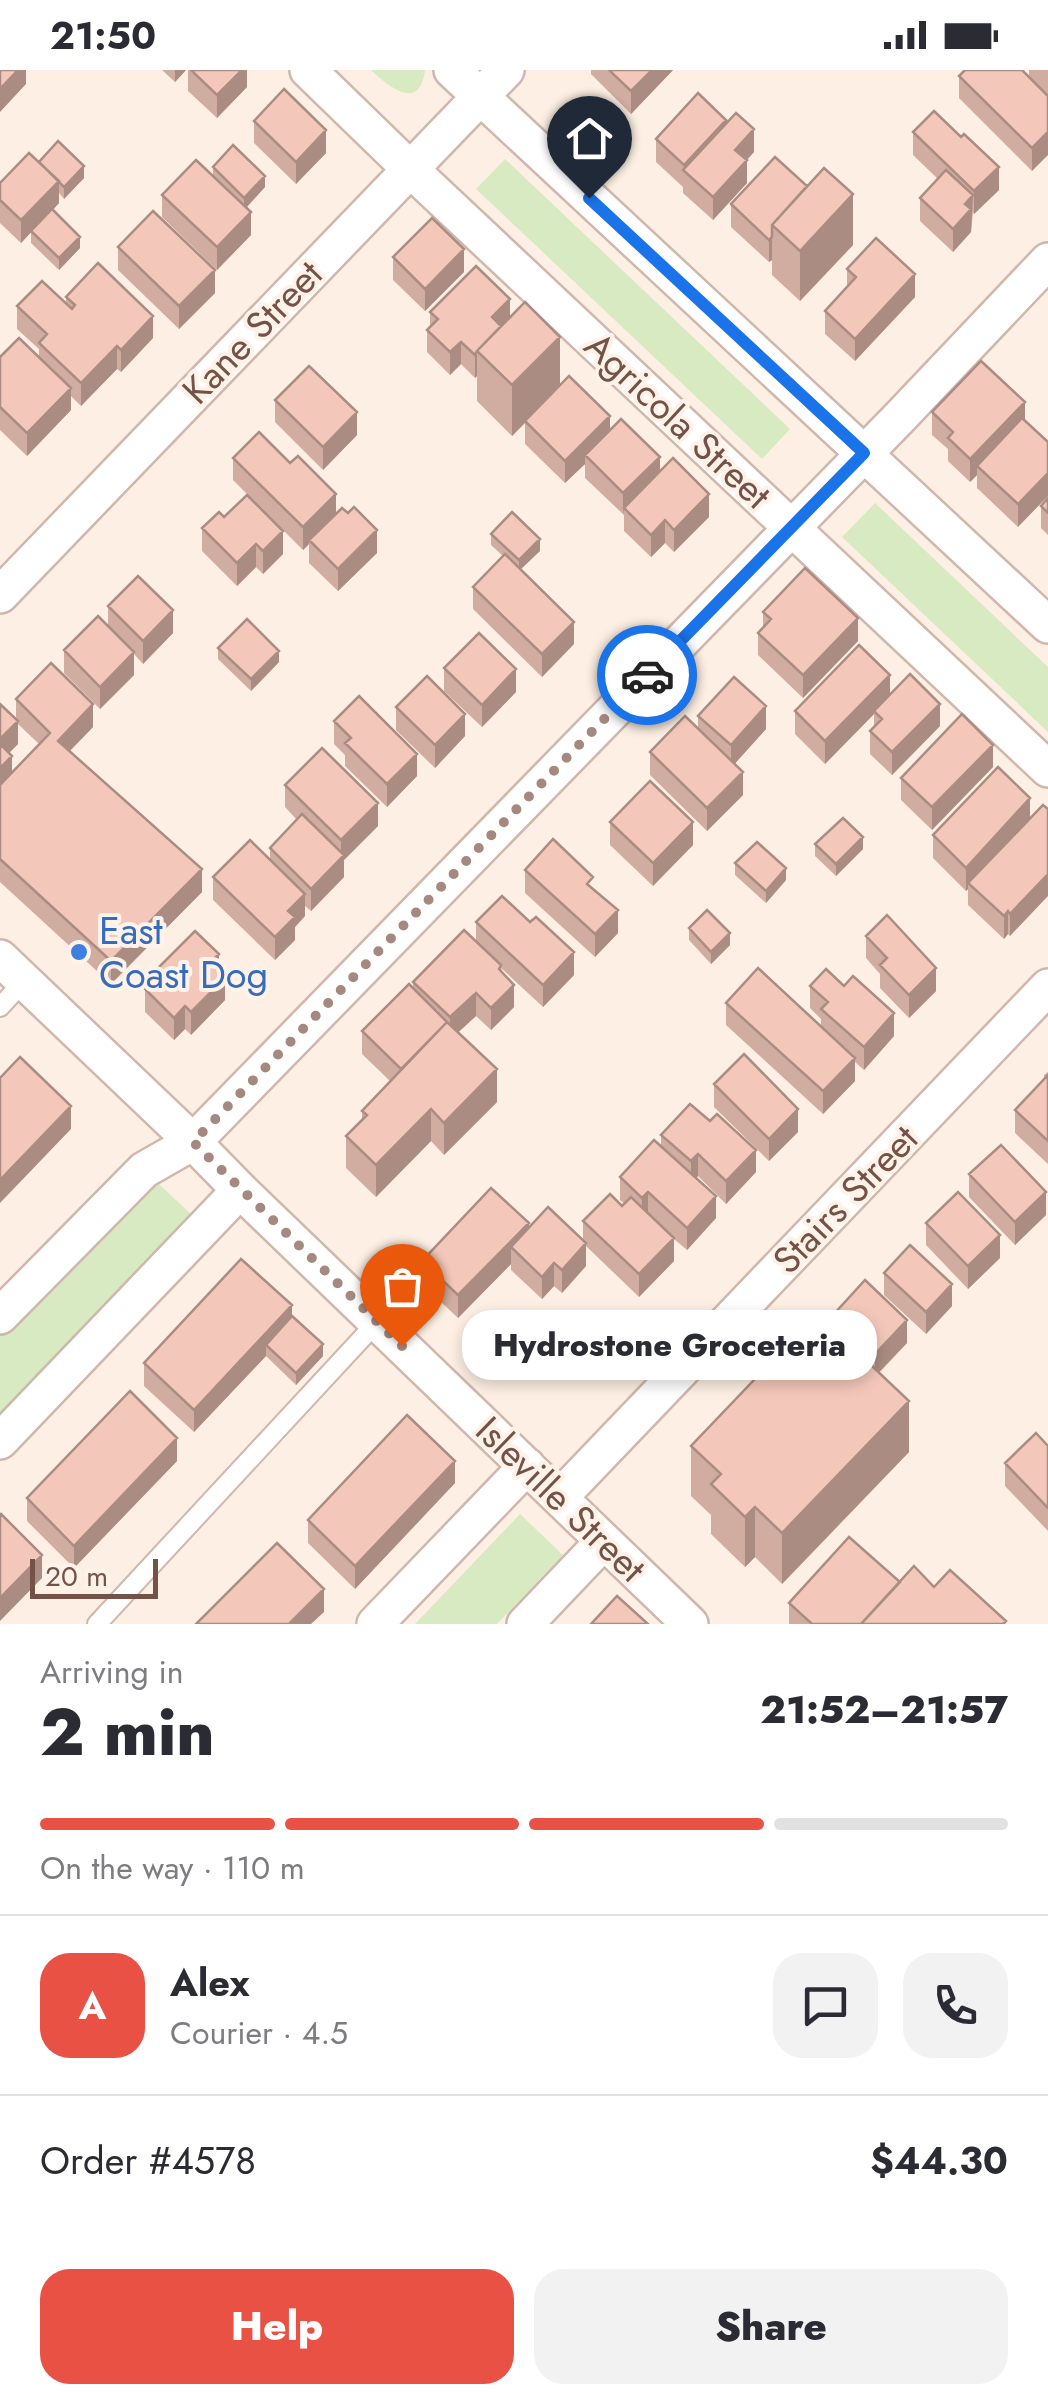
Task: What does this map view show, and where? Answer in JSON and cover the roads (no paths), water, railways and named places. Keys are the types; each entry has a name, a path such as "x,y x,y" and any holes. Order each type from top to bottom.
{"street":[{"name":"Agricola Street","path":"308,70 1048,770"},
{"path":"452,70 1048,625"},
{"name":"Kane Street","path":"0,595 506,70"},
{"path":"0,1316 144,1170 193,1142 1048,261"},
{"name":"Isleville Street","path":"12,970 690,1624"},
{"name":"Stairs Street","path":"560,1496 1048,987"},
{"path":"0,1441 240,1190"},
{"path":"375,1624 527,1466"},
{"path":"525,1624 604,1541"}],"lane":[{"path":"0,1007 12,970"},
{"path":"97,1624 377,1322"}],"place":[{"name":"East Coast Dog","path":"79,952"},
{"name":"Hydrostone Groceteria","path":"402,1346"}]}
